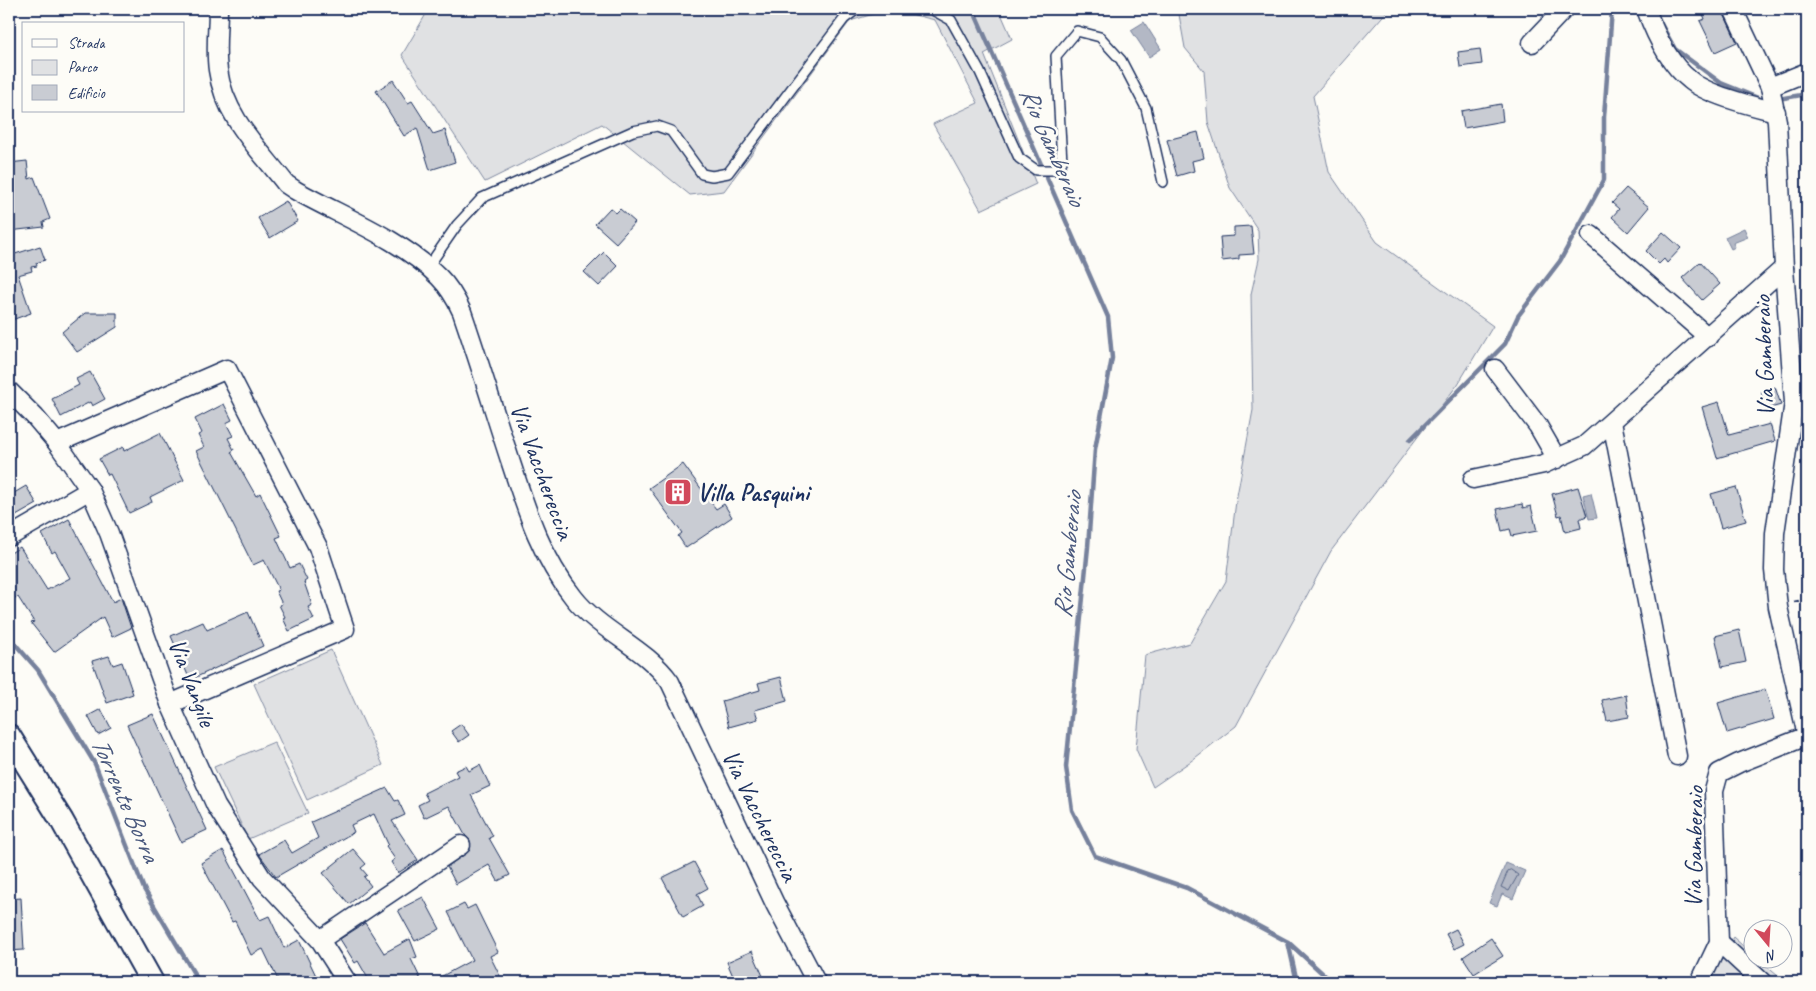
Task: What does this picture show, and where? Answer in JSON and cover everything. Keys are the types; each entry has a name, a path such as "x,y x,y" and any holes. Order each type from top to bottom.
{"street":[{"name":"Via Vacchereccia","path":"218,9 218,68 229,107 244,132 286,184 320,204 366,227 428,266 453,294 462,312 528,516 544,550 573,597 589,616 660,668 670,682 776,904 816,982"},
{"path":"1532,43 1564,9"},
{"path":"1646,9 1656,37 1690,81 1723,96 1776,112"},
{"name":"Via Gamberaio","path":"1700,982 1719,942 1714,791 1719,773 1739,762 1807,736 1778,607 1774,570 1775,533 1794,402 1784,268 1776,112 1770,86 1733,9"},
{"path":"1770,86 1807,72"},
{"path":"1591,235 1708,337"},
{"path":"1473,479 1525,469 1557,459 1584,446 1784,268"},
{"path":"57,443 227,369 318,547 345,629 170,704"},
{"path":"1495,369 1538,426 1557,459"},
{"name":"Via Vangile","path":"9,391 57,443 90,490 109,533 170,704 216,806 229,829 262,878 320,940 347,982"},
{"path":"1612,422 1676,756"},
{"path":"9,537 90,490"},
{"path":"9,736 57,813 152,982"},
{"path":"320,940 461,846"},
{"path":"1719,942 1762,982"}],"lane":[{"path":"428,266 457,225 482,198 633,131 657,126 671,131 702,174 712,176 728,173 844,19 857,9"},
{"path":"931,9 951,20 980,72 1019,158 1036,170 1053,170 1062,162 1056,56 1077,31 1100,36 1121,60 1146,108 1163,182"}],"green space":[{"path":"429,9 890,9 850,21 724,191 690,195 602,124 485,182 402,55"},
{"path":"890,9 999,9 1012,39 984,54 1036,184 981,210 933,124 978,103 935,20"},
{"path":"1178,9 1389,9 1313,96 1329,172 1377,242 1493,326 1458,384 1331,551 1236,726 1191,761 1153,787 1136,749 1145,655 1190,643 1226,581 1236,501 1253,410 1251,294 1259,259 1258,230 1230,188 1208,122 1204,71 1185,48"},
{"path":"331,650 383,765 307,800 254,684"},
{"path":"274,742 308,813 248,839 214,767"},
{"path":"1733,937 1744,947 1744,968 1769,968 1785,982 1707,982"}],"water":[{"path":"1144,22 1161,49 1149,57 1131,30"},
{"path":"1744,228 1748,237 1733,243 1735,247 1731,249 1725,237"},
{"path":"1591,493 1597,518 1589,519 1583,495"},
{"path":"1506,863 1525,871 1513,899 1502,894 1497,906 1489,903"}],"building":[{"path":"1720,9 1723,12 1737,42 1715,52 1700,21 1705,19 1703,14"},
{"path":"1480,49 1482,64 1460,67 1458,52"},
{"path":"393,80 408,103 412,101 433,134 445,130 455,162 430,170 417,128 404,136 376,91"},
{"path":"1501,104 1503,121 1464,128 1461,111"},
{"path":"1198,132 1204,158 1192,161 1194,171 1177,176 1167,140"},
{"path":"27,161 29,179 34,177 50,219 43,222 44,227 9,231 9,163"},
{"path":"1626,188 1649,207 1628,232 1612,217 1619,209 1612,203"},
{"path":"286,201 298,221 270,238 258,218"},
{"path":"610,208 616,213 620,209 635,222 616,243 595,224"},
{"path":"1251,226 1254,254 1239,255 1239,259 1222,261 1220,237 1234,236 1234,227"},
{"path":"1663,232 1681,248 1667,263 1664,259 1659,264 1646,251"},
{"path":"40,246 45,260 36,263 37,266 31,267 32,271 18,275 31,313 9,321 9,253 12,255"},
{"path":"604,252 618,266 599,286 584,272"},
{"path":"1700,262 1720,284 1702,300 1682,278"},
{"path":"85,313 117,313 117,327 77,352 62,332"},
{"path":"90,372 105,399 92,406 90,402 61,417 52,399 79,385 76,379"},
{"path":"1775,387 1781,405 1767,409 1761,392"},
{"path":"1719,402 1729,435 1770,424 1775,441 1717,458 1702,407"},
{"path":"224,404 232,420 226,423 233,436 228,438 234,450 231,452 256,496 260,493 281,536 276,538 290,568 299,564 307,580 304,582 312,605 308,607 314,619 289,631 279,605 282,604 276,591 279,590 264,560 253,565 196,451 204,447 198,435 202,433 195,419"},
{"path":"160,433 184,480 150,497 152,502 129,513 110,474 108,475 99,459 123,447 124,451"},
{"path":"683,464 716,509 724,504 732,517 686,548 678,536 682,533 649,488"},
{"path":"26,486 37,504 9,520 9,496"},
{"path":"1578,487 1587,516 1579,519 1581,528 1565,532 1561,515 1558,516 1552,494"},
{"path":"1736,487 1746,521 1721,528 1711,494"},
{"path":"1522,504 1523,508 1531,506 1537,531 1512,536 1510,529 1502,531 1497,509"},
{"path":"69,519 113,602 121,598 131,628 112,637 103,617 54,652 31,623 34,622 18,597 15,598 9,588 9,554 20,547 47,590 70,578 55,551 52,553 42,534"},
{"path":"248,612 263,646 190,680 171,636 203,622 207,630"},
{"path":"1739,630 1746,662 1722,667 1715,636"},
{"path":"109,656 113,665 122,662 133,694 107,703 92,661"},
{"path":"781,677 787,701 755,710 758,719 729,727 722,701 760,690 758,683"},
{"path":"1765,689 1774,719 1727,733 1718,703"},
{"path":"1626,695 1629,717 1607,721 1602,700"},
{"path":"101,709 111,728 98,735 88,716"},
{"path":"153,714 207,830 181,842 127,725"},
{"path":"461,724 469,735 459,742 451,731"},
{"path":"480,765 490,786 471,795 493,836 489,838 510,875 498,881 489,865 456,884 447,867 470,850 470,840 465,835 449,806 424,818 418,805 428,800 424,793 458,776 455,771 466,766 469,771"},
{"path":"387,788 395,801 398,800 405,815 392,821 418,860 398,873 391,862 395,859 386,846 388,844 374,814 351,825 354,832 276,877 259,854 284,840 292,853 318,838 311,822"},
{"path":"353,849 366,864 361,868 367,875 364,877 371,886 349,904 323,873"},
{"path":"223,850 260,920 269,916 284,948 299,940 319,982 279,982 263,949 251,955 235,921 232,922 201,863"},
{"path":"694,862 708,888 697,894 703,906 683,917 662,878"},
{"path":"423,897 440,929 415,941 398,910"},
{"path":"21,898 24,950 9,951 9,899"},
{"path":"464,904 467,909 475,905 498,952 490,956 501,978 493,982 431,982 472,960 448,912"},
{"path":"365,923 384,953 410,939 417,957 411,959 422,982 370,982 358,961 355,963 340,939"},
{"path":"1456,929 1464,944 1454,949 1446,934"},
{"path":"1491,938 1503,956 1474,974 1463,957"},
{"path":"752,951 763,976 749,982 743,982 741,978 735,981 727,962"}],"waterway":[{"name":"Rio Gamberaio","path":"973,9 1108,317 1112,358 1095,449 1088,547 1066,767 1072,810 1095,856 1187,888 1288,942 1332,982"},
{"path":"1410,440 1505,344 1518,316 1560,261 1604,180 1604,117 1612,9"},
{"path":"1660,22 1675,49 1721,83 1763,100"},
{"path":"1784,98 1807,94"},
{"name":"Torrente Borra","path":"9,637 38,670 95,764 144,889 199,982"},
{"path":"1288,942 1297,982"}],"place":[{"name":"Villa Pasquini","path":"678,492"}]}
